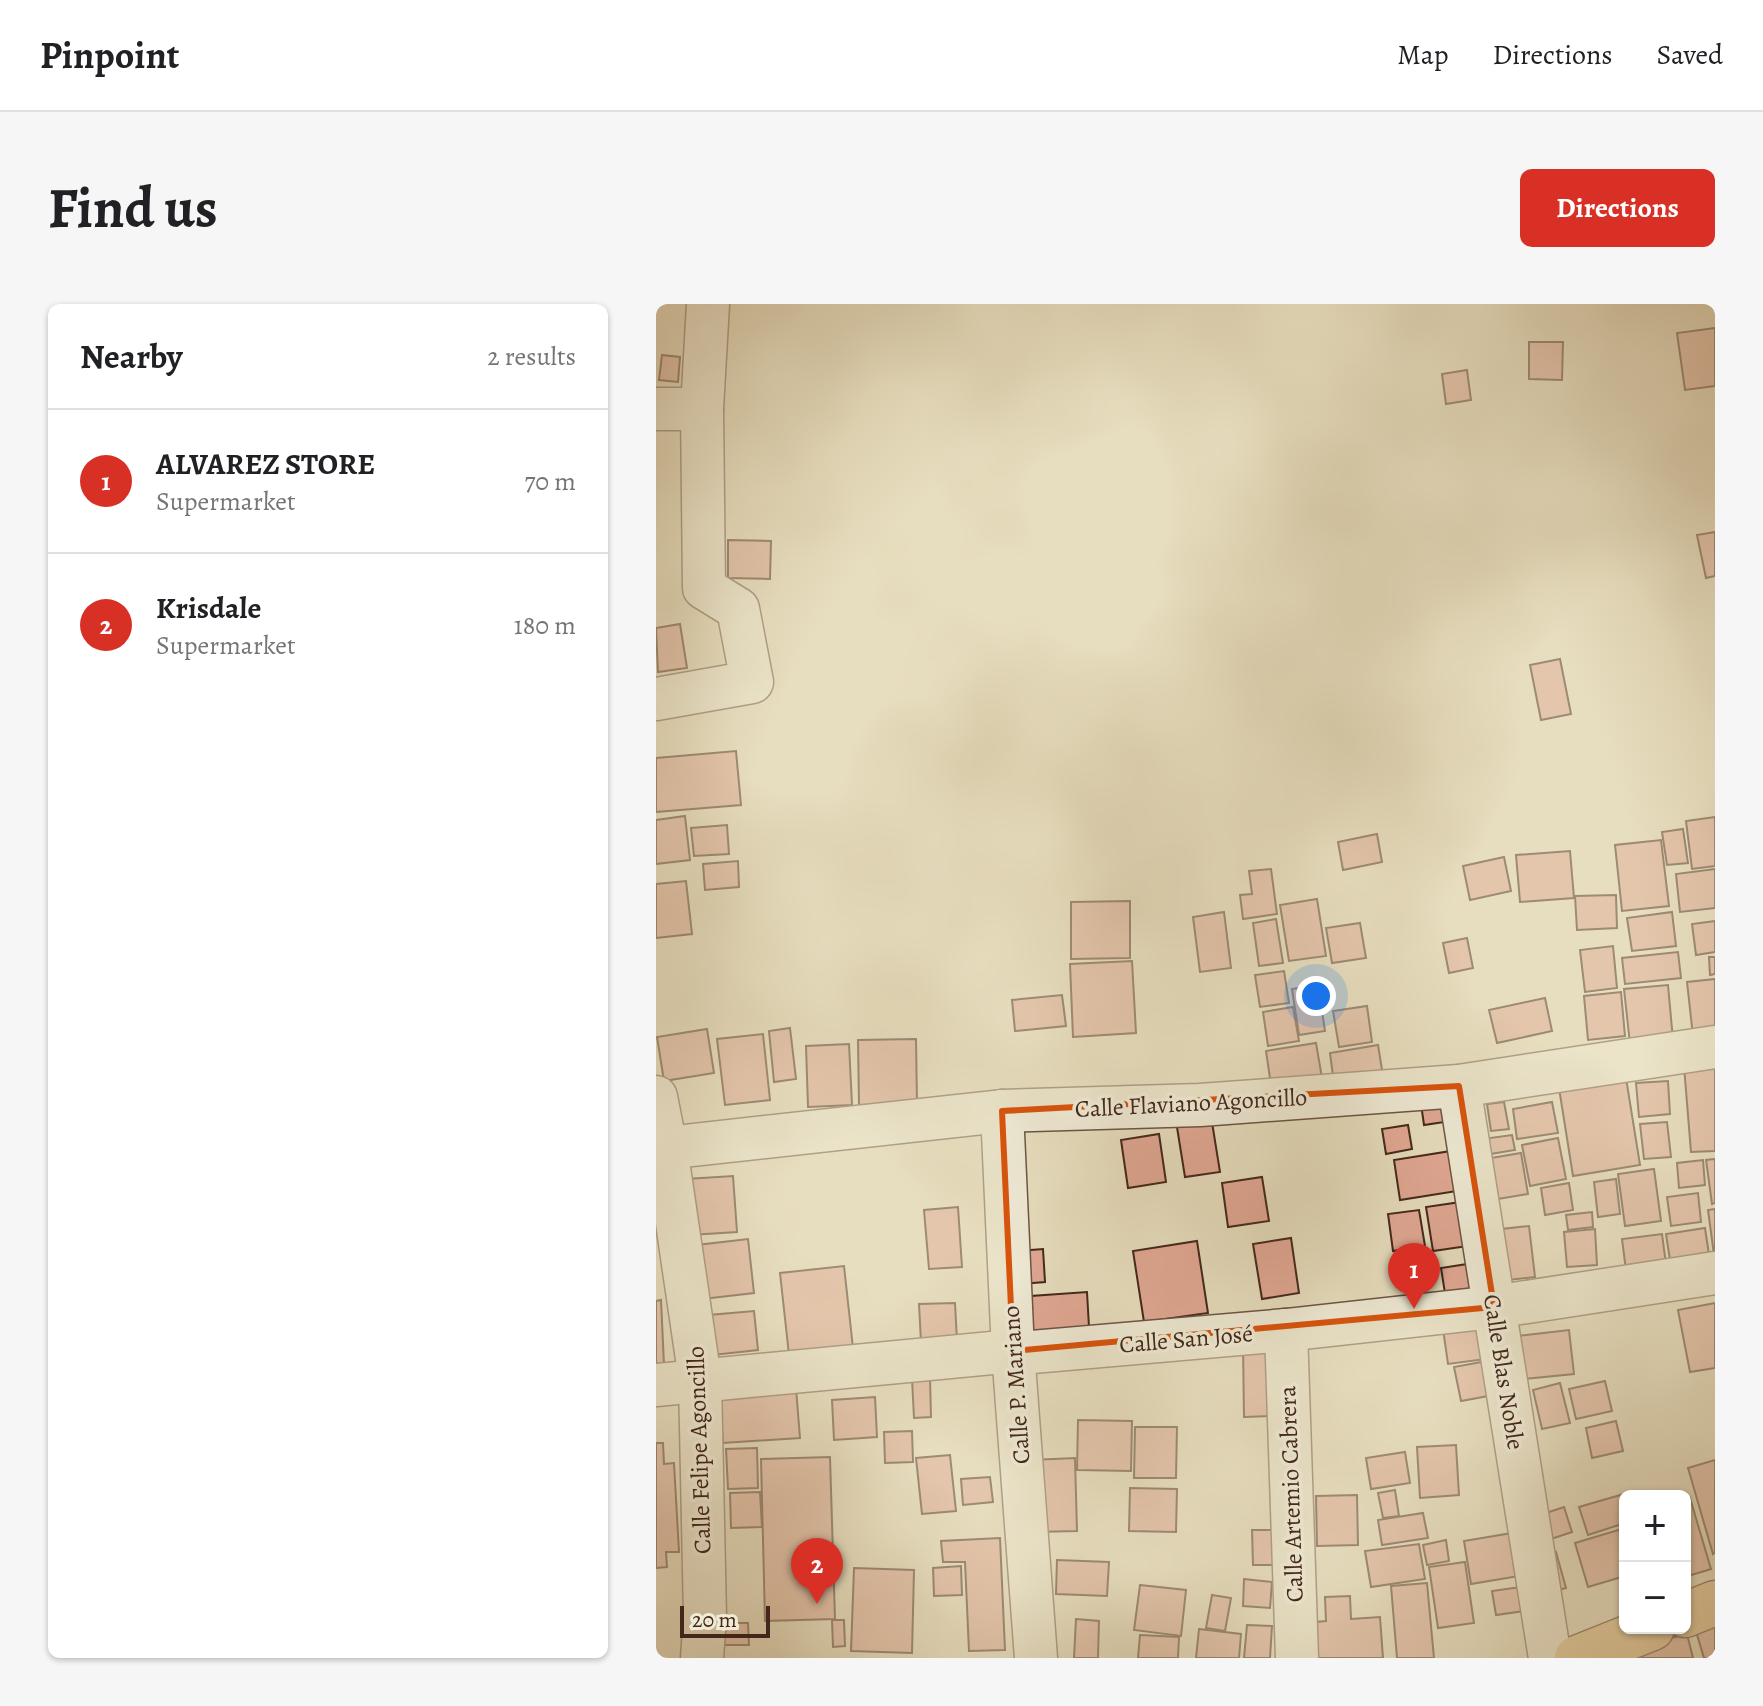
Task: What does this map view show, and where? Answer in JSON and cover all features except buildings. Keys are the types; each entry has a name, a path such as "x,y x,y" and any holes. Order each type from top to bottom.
{"main road":[{"path":"1691,1613 1715,1603"},
{"path":"1577,1658 1637,1634"}],"street":[{"path":"656,699 752,682 738,609 704,588 702,409 708,304"},
{"path":"656,409 702,409"},
{"name":"Calle Flaviano Agoncillo","path":"666,1148 1002,1111 1200,1105 1459,1086 1715,1047"},
{"name":"Calle Blas Noble","path":"1459,1086 1550,1658"},
{"name":"Calle Felipe Agoncillo","path":"656,1097 700,1379 705,1617 702,1658"},
{"name":"Calle P. Mariano","path":"1002,1111 1013,1351 1036,1658"},
{"name":"Calle San José","path":"656,1385 1013,1351 1032,1352 1286,1330 1494,1307 1715,1273"},
{"name":"Calle Artemio Cabrera","path":"1286,1330 1297,1658"}],"highlighted area":[{"path":"1459,1086 1494,1307 1013,1351 1002,1111"}],"place":[{"name":"ALVAREZ STORE","path":"1414,1309"},
{"name":"Krisdale","path":"817,1604"}]}
